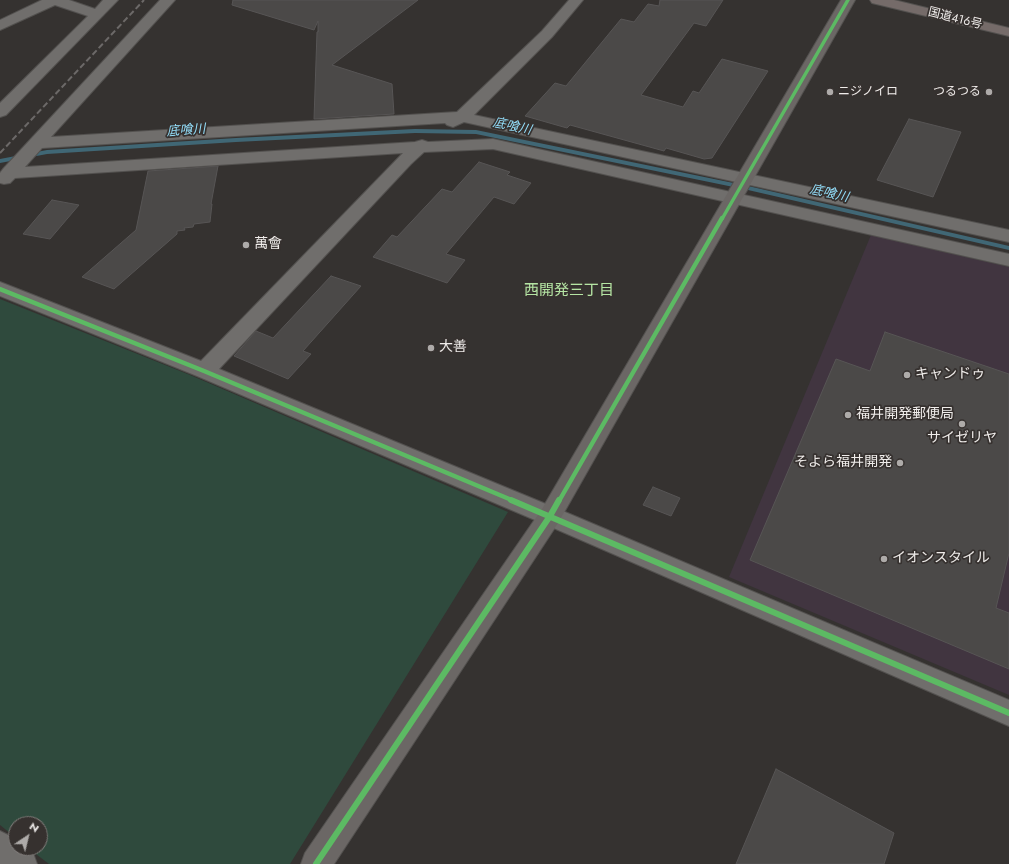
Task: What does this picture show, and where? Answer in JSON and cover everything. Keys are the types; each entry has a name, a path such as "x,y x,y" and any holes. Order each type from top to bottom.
{"highway":[{"name":"国道416号","path":"877,0 1009,32"}],"street":[{"path":"0,26 54,0 97,14"},
{"path":"0,112 111,0"},
{"path":"4,178 168,0"},
{"path":"204,371 405,160 437,131 462,117 547,34 576,0"},
{"path":"316,864 550,516 848,0"},
{"path":"37,143 462,117 1009,236"},
{"path":"4,178 420,147 493,144 732,199 1009,260"},
{"path":"0,290 204,371 550,516 1009,713"},
{"path":"0,846 22,864"}],"shaded area":[{"name":"そよら福井開発","path":"871,235 1009,267 1009,695 729,577"}],"green space":[{"path":"0,299 190,375 508,512 290,864 49,864 38,856 48,856 48,816 8,816 8,832 0,825"}],"building":[{"path":"233,0 418,0 332,65 392,84 394,114 314,119 317,32 319,31 318,21 314,30 232,5"},
{"path":"660,0 723,0 706,26 694,23 641,95 683,107 693,91 699,93 722,59 768,71 712,158 704,159 666,148 664,151 570,125 567,128 525,116 555,83 566,86 621,19 634,22 648,4 659,6"},
{"path":"909,119 961,132 933,197 877,180"},
{"path":"479,162 510,172 507,175 531,183 514,204 494,197 446,254 465,260 447,283 373,257 392,235 397,237 442,189 452,192"},
{"path":"218,166 211,204 210,222 194,224 193,227 184,228 185,230 177,231 177,234 114,289 82,277 136,230 148,171"},
{"path":"52,200 79,205 50,239 23,234"},
{"path":"331,276 361,286 303,351 311,354 288,379 234,356 256,331 273,338"},
{"name":"そよら福井開発","path":"885,332 1009,374 1009,553 996,608 1009,613 1009,669 750,560 836,359 870,371"},
{"path":"653,487 680,498 671,516 643,505"},
{"path":"776,769 894,833 884,864 736,864"}],"waterway":[{"name":"底喰川","path":"0,161 47,152 236,140 415,131 476,132 748,188 1009,248"}],"railway":[{"path":"0,153 144,0"}],"cycle path":[{"path":"316,864 550,516 848,0"},
{"path":"0,289 204,371 550,516 1009,713"}],"place":[{"name":"ニジノイロ","path":"830,92"},
{"name":"つるつる","path":"989,92"},
{"name":"萬會","path":"246,245"},
{"name":"大善","path":"431,348"},
{"name":"キャンドゥ","path":"907,375"},
{"name":"福井開発郵便局","path":"848,415"},
{"name":"サイゼリヤ","path":"962,424"},
{"name":"そよら福井開発","path":"900,463"},
{"name":"イオンスタイル","path":"884,559"}],"district":[{"name":"西開発三丁目","path":"569,291"}]}
